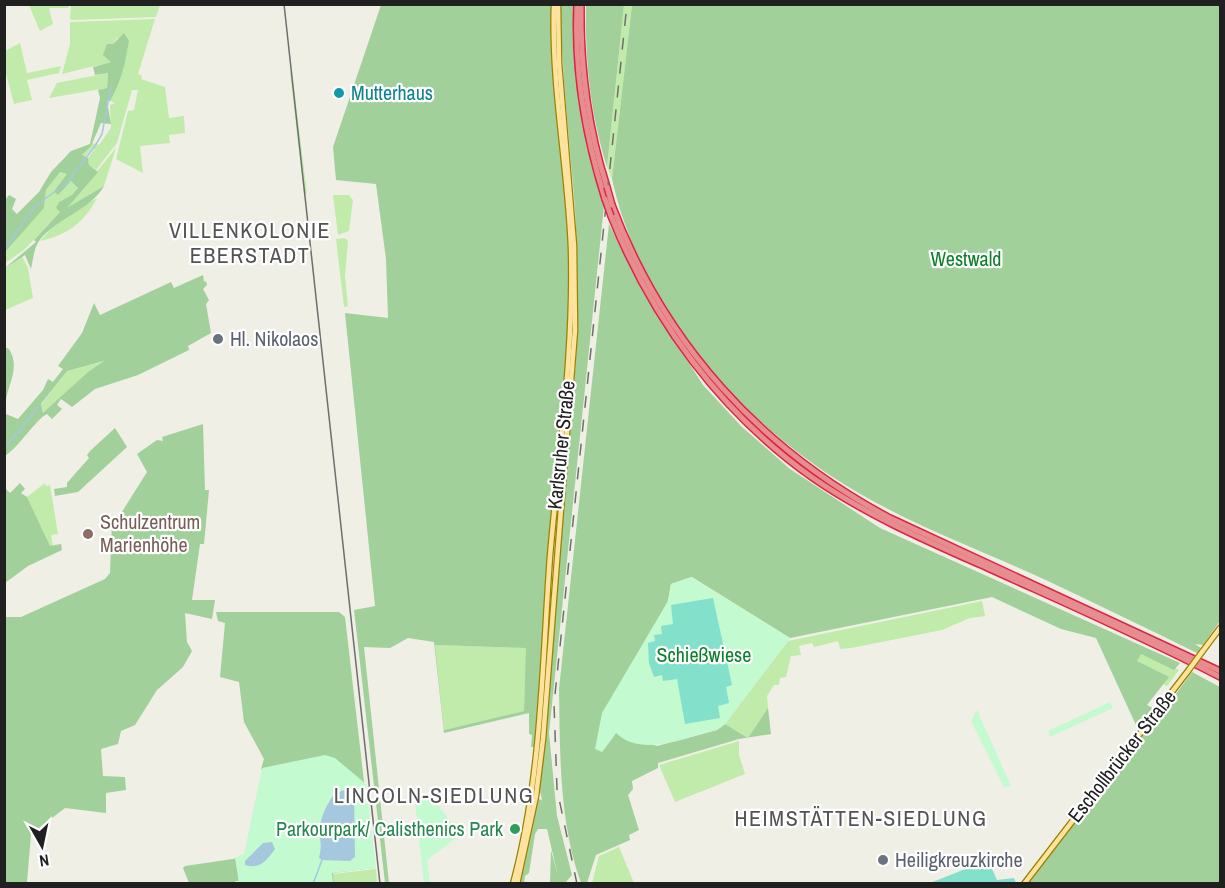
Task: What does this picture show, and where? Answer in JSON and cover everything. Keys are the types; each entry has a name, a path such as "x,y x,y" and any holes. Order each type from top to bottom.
{"highway":[{"path":"577,4 578,61 583,104 611,216 645,288 689,357 740,416 797,465 832,490 893,525 1221,677"},
{"path":"581,4 586,91 595,144 612,205 641,271 686,346 736,405 795,459 844,492 890,518 1221,671"}],"main road":[{"name":"Karlsruher Straße","path":"515,884 536,767 551,552 570,341 570,231 555,58 556,4"},
{"name":"Eschollbrücker Straße","path":"1024,884 1221,628"}],"green space":[{"path":"71,4 160,5 156,17 72,20 70,19"},
{"path":"29,5 69,5 68,8 49,8 53,24 40,31"},
{"path":"381,5 553,5 567,211 570,294 569,335 535,747 531,747 529,713 444,733 434,642 408,638 390,648 364,647 389,883 385,883 354,610 375,606 345,313 388,318 386,259 376,184 336,180 333,147","holes":["435,645 526,648 524,711 444,730"]},
{"path":"561,5 574,5 586,132 604,206 549,733 557,816 572,875 565,883 550,883 551,850 558,876 547,829 538,829 535,834 529,873 525,876 524,883 519,884 538,799 542,800 539,786 576,361 576,229 564,82"},
{"path":"586,5 624,5 607,167 596,127 590,87 586,46"},
{"path":"624,5 632,5 612,179 607,167"},
{"name":"Westwald","path":"632,5 1220,5 1220,621 1203,645 1195,644 1201,648 1197,653 1050,582 880,505 815,465 775,434 737,399 703,360 672,318 646,274 626,227 612,179"},
{"path":"155,19 138,74 142,76 141,79 165,87 169,118 184,116 185,133 169,135 170,143 140,146 143,173 116,159 128,111 134,110 138,90 132,90 117,143 96,170 89,165 88,158 95,149 92,148 85,157 82,156 92,143 99,145 111,128 110,105 115,103 110,101 119,84 122,70 120,46 118,37 113,44 111,62 62,74 70,44 70,22"},
{"path":"124,33 129,41 124,64 114,94 110,101 107,101 111,124 101,123 91,146 82,155 88,158 89,165 98,172 67,208 104,186 90,202 46,233 39,241 31,269 25,255 5,268 36,242 34,240 60,212 56,208 59,202 72,195 78,188 71,181 58,195 54,191 67,174 60,172 46,190 44,208 5,252 5,200 9,195 16,199 12,209 17,214 39,192 51,172 71,151 90,144 100,98 98,90 107,88 108,73 95,75 93,67 111,62 103,55 107,44 113,44"},
{"path":"20,43 27,73 61,66 59,73 27,80 32,100 14,104 5,70 5,51"},
{"path":"292,72 307,193 304,195 290,73"},
{"path":"108,73 107,88 49,98 57,83"},
{"path":"116,148 104,186 65,210"},
{"path":"60,172 67,174 54,191 58,194 71,181 78,188 72,195 59,202 60,212 24,250 5,263 5,252 9,245 44,208 46,190"},
{"path":"333,195 349,195 353,200 349,231 338,235"},
{"path":"97,198 74,227 40,241 58,221"},
{"path":"609,224 639,285 703,385 742,427 790,469 880,528 1180,663 1174,670 1141,654 1137,661 1169,677 1147,705 1162,713 1192,672 1220,687 1220,883 1028,883 1141,736 1096,638 1061,629 992,597 790,638 692,577 671,584 668,601 602,752 616,733 657,746 717,730 725,724 747,738 658,763 658,768 632,781 633,789 628,795 639,830 629,835 630,840 596,855 587,883 581,883 568,836 562,787 559,689"},
{"path":"345,238 348,241 345,276 348,306 344,307 336,239"},
{"path":"22,256 28,268 33,298 5,310 5,268"},
{"path":"203,275 207,285 203,289 209,300 206,304 211,333 188,346 189,350 138,375 95,389 72,407 61,399 57,405 62,409 52,419 47,414 42,417 5,456 5,347 9,349 13,357 14,365 6,414 18,419 43,390 48,379 53,382 63,369 58,366 82,333 94,303 100,315 171,282 174,288","holes":["104,361 88,372 43,413 41,404 67,371"]},
{"path":"106,361 88,372 44,414 41,405 67,371"},
{"path":"203,424 205,490 209,490 204,544 200,544 192,600 215,600 212,619 185,613 187,642 192,651 183,667 157,690 135,725 121,731 118,744 101,749 103,776 125,777 126,790 106,793 106,813 65,808 31,834 27,883 5,883 5,617 21,617 105,579 110,573 112,521 120,515 147,472 137,454 157,440 163,441 162,437"},
{"path":"115,428 127,447 78,492 55,496 54,489 67,487 67,483 89,458 87,455 90,451"},
{"path":"20,483 25,489 21,493 27,497 50,546 61,544 62,550 28,566 5,583 5,488 10,493"},
{"path":"45,483 46,486 50,485 58,534 51,535 53,546 50,547 27,497"},
{"name":"Schießwiese","path":"691,577 790,638 725,724 717,730 665,744 651,745 638,744 616,733 602,752 595,749 602,713 668,601 671,584"},
{"path":"713,598 732,685 726,687 729,703 718,706 720,718 685,724 677,679 663,681 662,675 654,677 649,663 648,643 655,641 654,635 662,634 661,626 673,624 671,605"},
{"path":"982,601 985,616 970,618 942,630 851,648 840,649 838,641 814,647 812,643 799,646 801,655 791,656 786,677 780,678 779,685 774,685 767,696 768,708 748,738 725,724 788,641"},
{"path":"216,612 339,612 345,617 374,868 333,873 334,883 239,883 248,881 235,881 237,883 189,883 183,868 185,866 233,859 245,854 264,771 261,769 264,759 244,722 239,682 220,677 225,623 218,621"},
{"path":"435,645 527,648 524,711 444,730"},
{"path":"1142,651 1179,670 1167,686 1132,668"},
{"path":"1110,702 1113,708 1050,737 1048,731"},
{"path":"768,708 771,734 748,738"},
{"path":"977,710 1011,786 1004,787 971,721"},
{"path":"739,741 739,755 745,774 675,802 659,765"},
{"path":"325,755 335,758 366,784 376,868 332,873 333,883 239,883 235,858 244,854 262,768"},
{"path":"430,795 458,831 456,838 427,860 430,883 424,883 415,802"},
{"path":"619,847 634,883 592,883 599,856"},
{"path":"988,860 997,880 1014,878 1016,883 930,883"},
{"path":"376,869 377,883 334,883 333,874"}],"shaded area":[{"path":"344,790 354,793 355,857 350,861 322,860 319,858 320,825 326,807 334,794"},
{"path":"272,842 275,849 266,860 255,866 245,865 245,861 263,843"}],"waterway":[{"path":"4,250 36,205 66,184 95,146 102,134 111,87"},
{"path":"21,429 38,407"},
{"path":"4,448 20,430"},
{"path":"313,884 322,860"}],"tram line":[{"path":"284,4 380,884"}],"railway":[{"path":"577,884 557,789 554,704 627,4"}],"place":[{"name":"Mutterhaus","path":"339,93"},
{"name":"Hl. Nikolaos","path":"218,339"},
{"name":"Schulzentrum Marienhöhe","path":"88,534"},
{"name":"Parkourpark/ Calisthenics Park","path":"515,829"},
{"name":"Heiligkreuzkirche","path":"883,860"}],"district":[{"name":"VILLENKOLONIE EBERSTADT","path":"250,242"},
{"name":"LINCOLN-SIEDLUNG","path":"434,795"},
{"name":"HEIMSTÄTTEN-SIEDLUNG","path":"861,818"}]}
